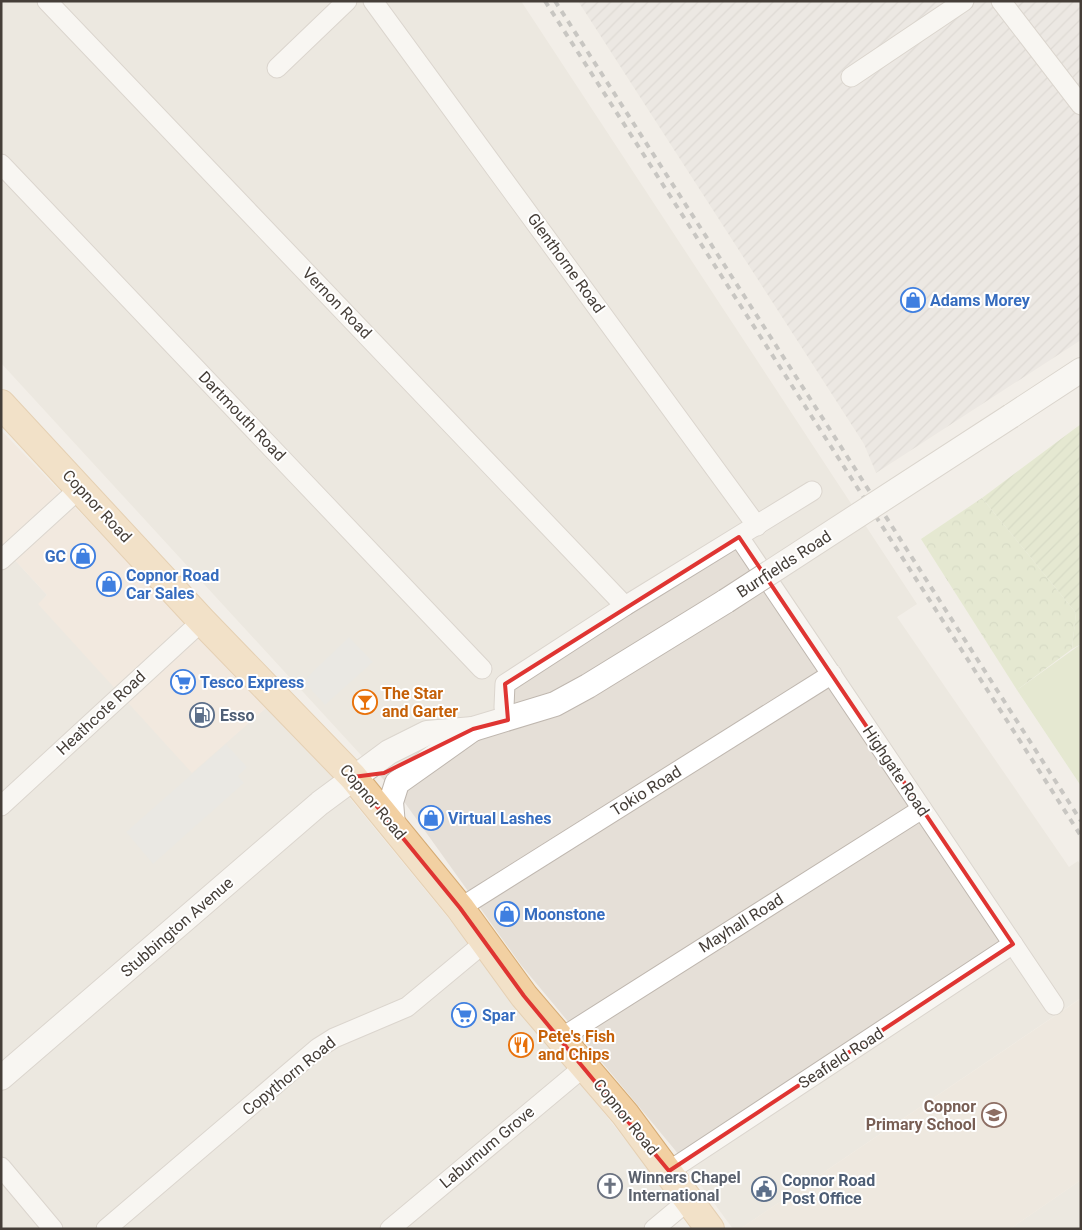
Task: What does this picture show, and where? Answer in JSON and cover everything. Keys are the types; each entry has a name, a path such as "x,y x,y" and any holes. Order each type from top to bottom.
{"main road":[{"name":"Copnor Road","path":"1,404 202,621 353,777 460,908 524,996 585,1066 669,1171 710,1229"}],"street":[{"name":"Vernon Road","path":"47,1 625,606"},
{"path":"277,68 347,1"},
{"name":"Glenthorne Road","path":"373,1 757,526"},
{"path":"851,77 964,1"},
{"path":"1001,1 1081,105"},
{"name":"Dartmouth Road","path":"1,164 482,668"},
{"name":"Burrfields Road","path":"353,777 389,752 427,733 473,729 508,720 555,704 588,686 726,601 1081,370"},
{"path":"1,560 80,488"},
{"path":"508,720 504,701 506,684 625,606 812,491"},
{"name":"Highgate Road","path":"739,536 1054,1005"},
{"name":"Heathcote Road","path":"1,806 202,621"},
{"name":"Tokio Road","path":"460,908 832,674"},
{"name":"Burrfields Road","path":"394,825 391,802 397,783 473,729"},
{"name":"Stubbington Avenue","path":"1,1078 320,803 353,777"},
{"name":"Mayhall Road","path":"561,1038 922,809"},
{"name":"Copythorn Road","path":"106,1229 318,1048 334,1038 406,1007 484,943"},
{"name":"Seafield Road","path":"669,1171 1013,944"},
{"name":"Laburnum Grove","path":"390,1229 585,1066"},
{"path":"1,1167 53,1229"},
{"path":"654,1229 690,1199"}],"highlighted area":[{"path":"739,537 1013,944 669,1171 524,996 460,908 353,777 384,773 473,729 508,720 505,684"}],"shaded area":[{"path":"1,1 521,1 917,604 897,617 1069,867 1078,861 1081,865 1081,998 740,1229 733,1229 675,1150 521,965 405,803 1,363"},
{"path":"578,1 1081,1 1081,340 876,473 864,444"},
{"path":"1,430 267,707 192,773 38,604 47,595 1,545"},
{"path":"1,545 47,595 39,604 192,772 267,707 331,775 477,953 685,1215 668,1229 1,1229"},
{"path":"349,637 373,662 325,705 303,681"},
{"path":"226,744 247,767 238,776 244,783 153,864 126,832"},
{"name":"Copnor Primary School","path":"1080,999 1081,1180 1010,1229 740,1229"},
{"path":"1081,1180 1081,1229 1010,1229"}],"green space":[{"path":"1081,424 1081,644 1072,649 1076,613 982,498"},
{"path":"982,498 1076,613 1072,649 1017,690 921,539"},
{"path":"1081,644 1081,786 1017,690"}],"railway":[{"path":"545,1 1081,836"},
{"path":"555,1 1081,821"}],"place":[{"name":"Adams Morey","path":"913,300"},
{"name":"GC","path":"83,556"},
{"name":"Copnor Road Car Sales","path":"109,584"},
{"name":"Tesco Express","path":"183,682"},
{"name":"The Star and Garter","path":"365,702"},
{"name":"Esso","path":"202,715"},
{"name":"Virtual Lashes","path":"431,818"},
{"name":"Moonstone","path":"507,914"},
{"name":"Spar","path":"464,1015"},
{"name":"Pete's Fish and Chips","path":"521,1045"},
{"name":"Copnor Primary School","path":"994,1115"},
{"name":"Winners Chapel International","path":"610,1186"},
{"name":"Copnor Road Post Office","path":"764,1189"}]}
